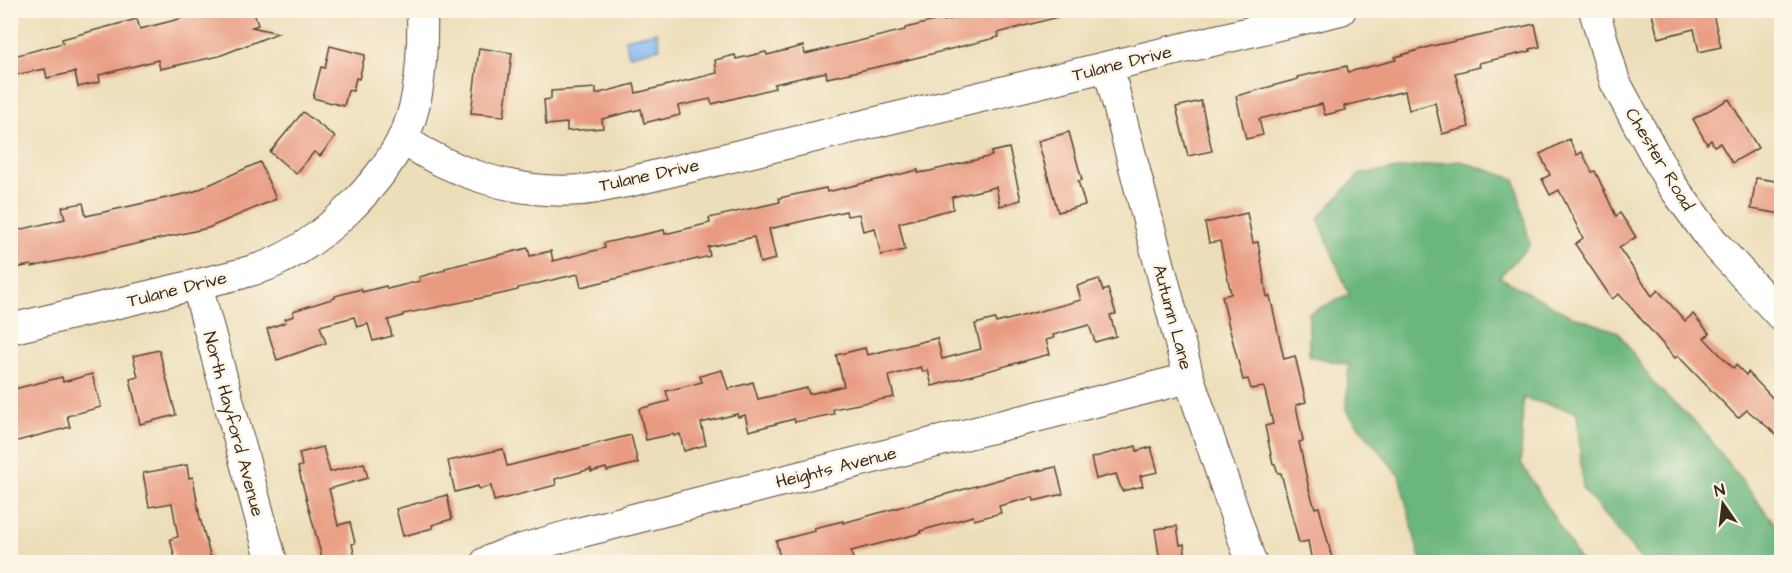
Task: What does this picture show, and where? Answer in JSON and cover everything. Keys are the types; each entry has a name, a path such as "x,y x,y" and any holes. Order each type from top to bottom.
{"street":[{"path":"402,140 413,108 419,76 423,44 422,10"},
{"name":"Tulane Drive","path":"10,329 197,285 274,263 332,225 355,203 402,140 447,165 490,181 539,189 582,190 628,182 1341,10"},
{"name":"Chester Road","path":"1594,10 1615,82 1671,184 1714,243 1782,317"},
{"name":"Autumn Lane","path":"1108,67 1189,378 1251,562"},
{"name":"North Hayford Avenue","path":"197,285 272,562"},
{"name":"Heights Avenue","path":"486,562 505,554 574,534 1189,378"}],"green space":[{"path":"1460,161 1515,179 1530,245 1499,277 1567,314 1618,332 1654,384 1702,429 1781,532 1781,562 1643,562 1583,489 1577,412 1523,398 1521,463 1581,562 1421,562 1399,475 1346,410 1349,365 1309,356 1309,313 1349,295 1318,218 1360,174"}],"water":[{"path":"657,32 660,48 629,55 625,39"}],"building":[{"path":"188,10 218,10 220,16 234,10 253,10 258,25 252,27 278,33 219,56 160,69 158,60 99,75 100,82 78,87 75,72 47,78 45,69 10,76 10,57 63,43 62,39 137,19 140,29 191,16"},
{"path":"990,10 1058,10 1058,17 998,33 999,37 895,63 827,78 826,72 774,84 775,88 712,104 710,99 678,106 680,115 660,120 644,123 641,109 602,119 603,128 567,131 567,123 546,125 544,100 551,99 551,91 596,88 596,94 634,84 636,93 717,73 715,60 735,55 736,59 766,52 767,55 803,46 805,54 905,30 905,28"},
{"path":"1651,10 1712,10 1721,47 1699,52 1694,29 1658,38"},
{"path":"1535,24 1540,47 1479,63 1480,67 1455,73 1469,127 1442,134 1435,103 1409,110 1405,91 1344,106 1345,110 1325,115 1322,104 1259,119 1263,135 1246,139 1236,96 1298,79 1297,77 1347,66 1348,72 1396,60 1395,57 1432,46"},
{"path":"330,46 365,55 359,79 356,78 353,91 348,90 344,106 313,98 321,67 325,68"},
{"path":"479,48 512,53 504,116 471,113"},
{"path":"1729,99 1758,148 1732,163 1720,143 1714,146 1711,140 1707,144 1693,119"},
{"path":"1201,101 1212,151 1188,156 1176,107"},
{"path":"303,112 335,137 320,156 314,152 296,174 270,152"},
{"path":"1069,132 1082,180 1078,181 1085,205 1058,212 1038,141"},
{"path":"1569,139 1577,155 1582,152 1592,172 1595,171 1616,216 1620,213 1636,237 1619,248 1652,296 1658,290 1685,321 1693,314 1710,334 1704,338 1733,368 1736,365 1746,375 1748,372 1782,408 1782,439 1747,410 1738,418 1678,356 1675,358 1619,294 1612,299 1575,244 1583,238 1559,190 1550,195 1542,179 1550,175 1540,154"},
{"path":"1009,148 1021,200 1000,206 996,187 952,197 953,209 899,223 905,250 881,255 875,228 863,231 859,214 847,216 846,211 769,229 776,259 760,263 754,237 708,247 710,256 581,287 578,274 501,294 403,314 403,316 388,320 392,336 373,341 368,324 357,327 354,317 320,326 326,343 277,360 267,329 286,322 285,319 294,316 293,311 335,298 335,296 361,289 362,292 386,286 387,289 420,281 419,277 445,270 445,268 528,248 530,256 551,251 553,261 605,248 604,243 664,230 665,234 710,223 709,218 780,202 779,198 826,188 827,192 918,170 918,173 930,171 992,156 991,152"},
{"path":"260,162 276,199 208,228 32,267 31,265 10,269 10,232 65,219 62,207 83,203 86,216 193,192"},
{"path":"1756,178 1782,182 1782,214 1751,209"},
{"path":"1247,213 1253,243 1258,242 1267,297 1270,296 1284,359 1295,356 1306,402 1296,405 1303,441 1299,442 1309,489 1315,508 1319,507 1333,562 1312,562 1308,541 1299,543 1281,473 1278,473 1273,464 1265,426 1273,424 1264,387 1251,389 1248,379 1243,380 1229,327 1222,296 1231,294 1220,241 1209,243 1205,223"},
{"path":"1099,279 1103,291 1108,289 1116,314 1110,315 1116,336 1095,342 1089,325 1053,335 1054,338 1046,340 1050,354 932,386 928,370 923,372 921,367 889,376 894,397 833,409 834,414 795,422 794,419 749,431 745,415 738,417 737,414 701,423 706,445 684,451 680,434 646,440 639,409 669,401 666,391 702,382 700,376 722,370 728,389 753,382 758,399 807,388 809,394 844,386 836,355 865,348 867,355 937,338 942,359 981,349 975,324 995,319 996,323 1081,300 1077,286"},
{"path":"159,350 176,415 140,424 130,379 138,377 133,356"},
{"path":"92,374 101,407 67,416 70,427 10,443 10,390 62,377 63,382"},
{"path":"631,435 638,463 607,471 606,468 591,472 591,469 555,479 556,485 494,501 491,486 479,489 478,486 455,492 448,461 503,449 507,466"},
{"path":"1136,446 1137,451 1151,447 1158,472 1140,476 1143,486 1122,491 1116,474 1096,479 1091,458"},
{"path":"323,447 330,472 364,463 368,478 329,489 338,525 350,522 355,543 352,544 356,562 323,562 298,467 302,466 299,453"},
{"path":"187,465 189,478 193,477 200,518 212,562 176,562 170,539 178,537 172,503 149,507 143,473"},
{"path":"1056,467 1063,494 1034,501 1033,497 999,506 1001,513 974,520 973,516 920,531 921,533 851,551 853,559 837,562 781,562 776,541 815,531 814,528 843,521 843,523 1008,477"},
{"path":"447,495 452,519 432,525 433,528 403,536 396,509"},
{"path":"1177,526 1180,545 1184,544 1186,562 1160,562 1155,529"}]}
